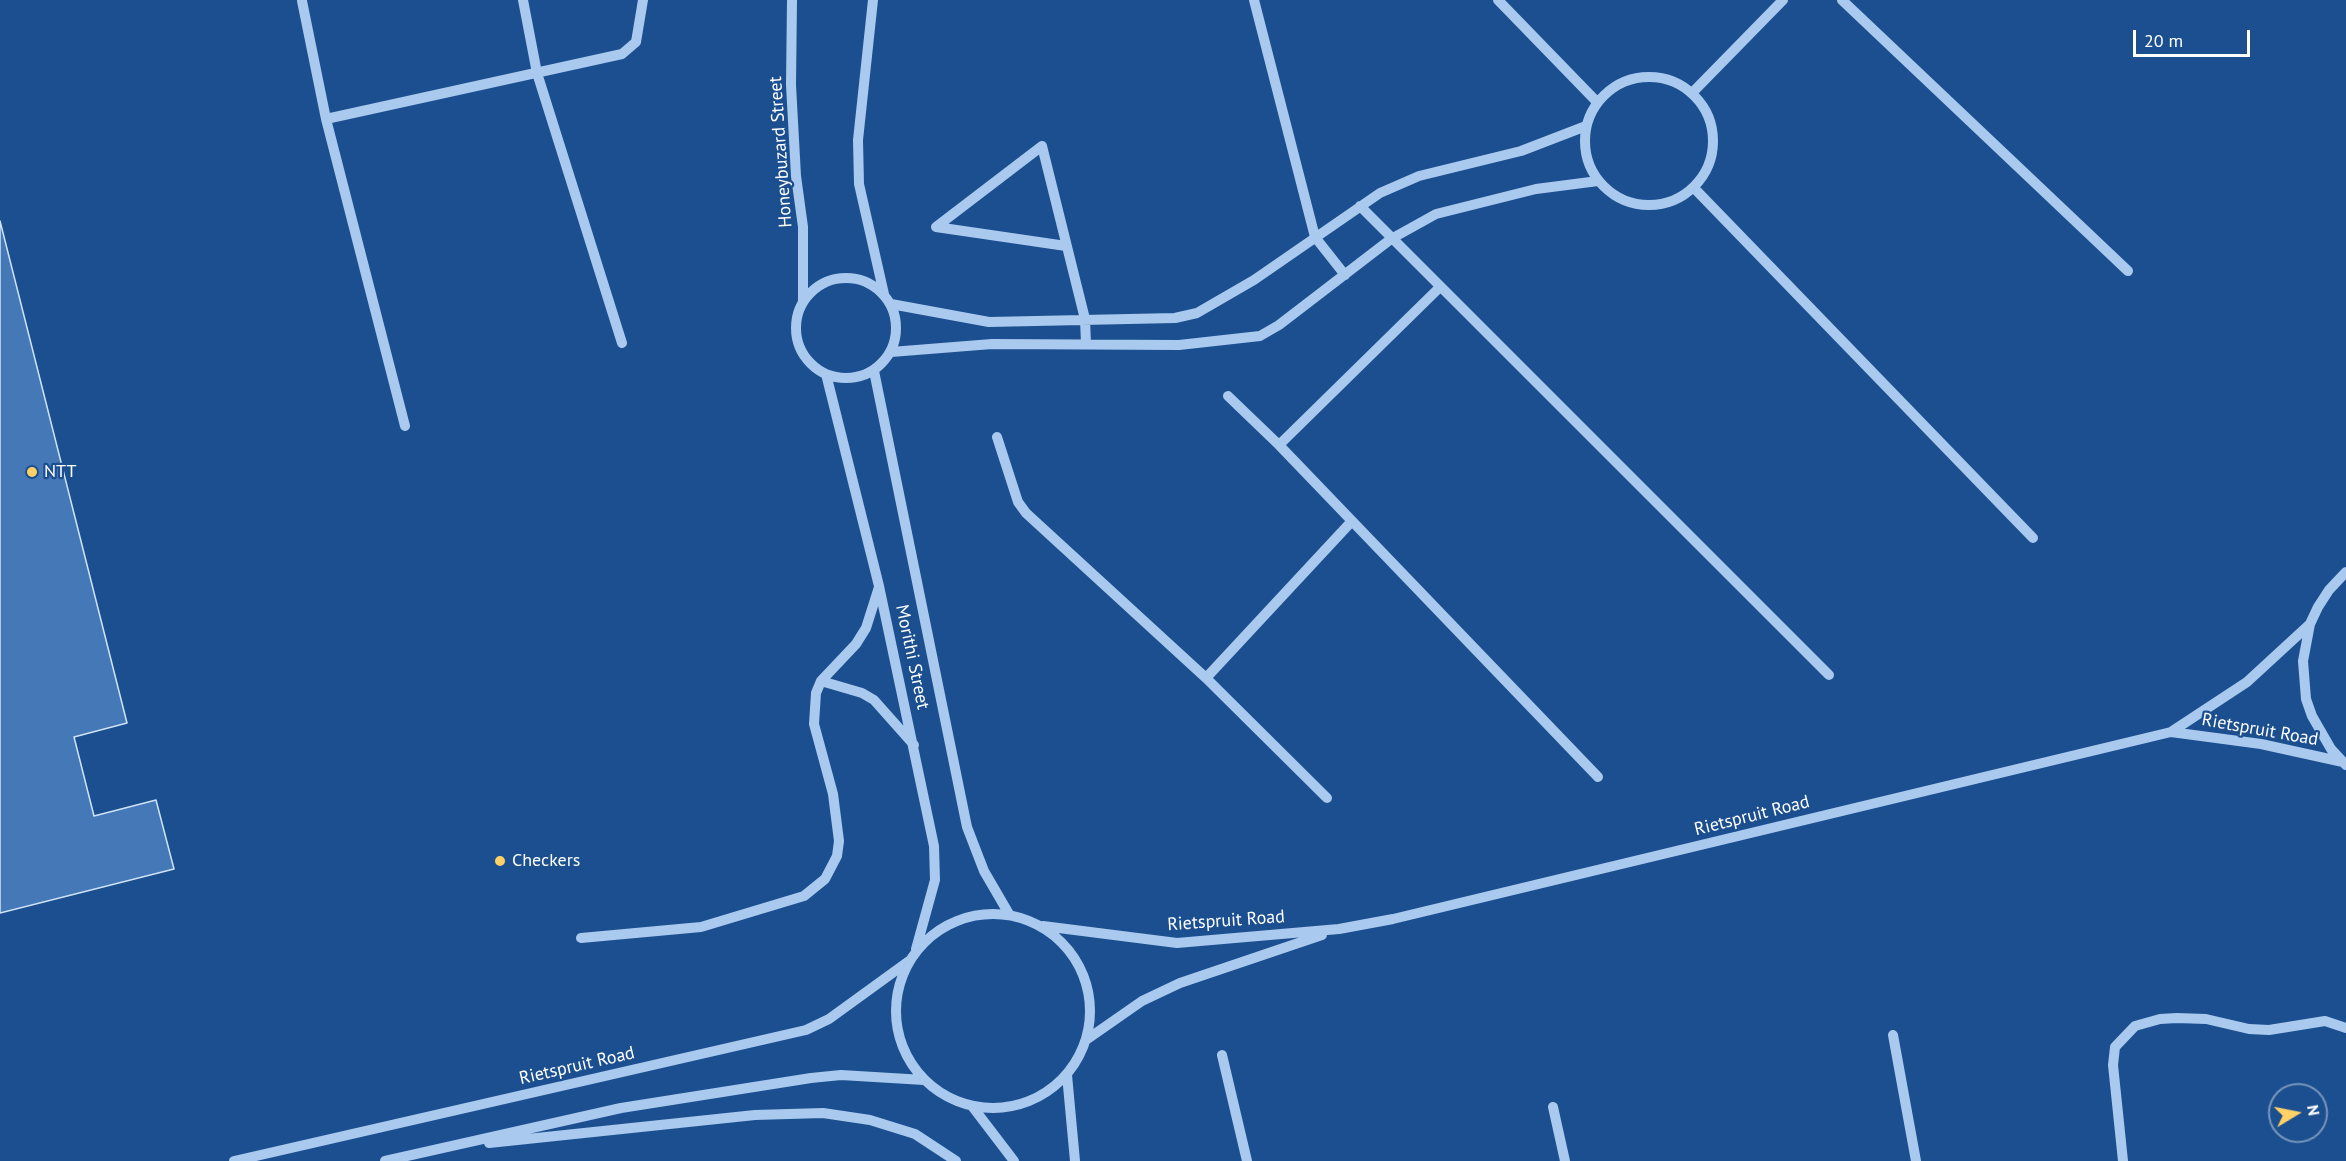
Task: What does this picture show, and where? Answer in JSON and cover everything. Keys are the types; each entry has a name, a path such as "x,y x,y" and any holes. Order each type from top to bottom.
{"street":[{"path":"523,0 537,73 622,343"},
{"path":"326,119 622,54 636,42 643,0"},
{"name":"Honeybuzard Street","path":"792,0 791,85 796,176 804,227 803,302"},
{"path":"873,0 858,140 859,184 884,294"},
{"path":"1254,0 1316,237 1345,275"},
{"path":"1498,0 1597,102"},
{"path":"1692,93 1783,0"},
{"path":"1842,0 2128,271"},
{"path":"302,1 326,119 405,426"},
{"path":"1642,76 1669,80 1692,93 1708,114 1714,140 1709,167 1694,188 1671,202 1644,206 1619,198 1598,181 1589,164 1585,145 1586,126 1597,102 1618,84 1642,76"},
{"path":"891,304 989,322 1175,318 1197,313 1254,280 1380,193 1419,176 1521,151 1586,126"},
{"path":"1066,246 936,227 1042,146 1085,319 1086,344"},
{"path":"891,352 992,344 1179,345 1260,336 1279,325 1390,239 1436,214 1536,189 1598,181"},
{"path":"1694,188 2033,538"},
{"path":"1360,206 1390,239 1828,675"},
{"path":"857,278 872,284 884,294 891,304 897,328 891,352 874,371 859,378 842,379 826,374 811,365 796,335 797,318 803,302 826,281 857,278"},
{"path":"1279,445 1439,288"},
{"name":"Morithi Street","path":"874,371 968,827 984,871 1009,914"},
{"name":"Morithi Street","path":"826,374 879,586 915,746 934,846 935,880 916,949"},
{"path":"1228,396 1279,445 1598,777"},
{"path":"997,437 1018,502 1026,513 1206,678 1327,798"},
{"path":"1206,678 1352,521"},
{"path":"2345,764 2320,733 2306,699 2303,661 2310,624 2329,590 2346,573"},
{"path":"581,938 701,927 804,896 825,879 837,856 839,841 833,794 814,724 816,693 821,681 856,644 866,628 879,586"},
{"name":"Rietspruit Road","path":"1042,926 1177,943 1339,929 1393,919 2171,732 2247,682 2310,624"},
{"path":"821,681 862,693 874,700 915,746"},
{"name":"Rietspruit Road","path":"2171,732 2261,744 2345,764"},
{"path":"1009,914 1042,926 1067,947 1084,976 1090,1008 1086,1040 1067,1075 1040,1096 1006,1108 972,1106 946,1096 924,1080 901,1044 896,1002 909,961 916,949 942,927 974,915 1009,914"},
{"name":"Rietspruit Road","path":"1086,1040 1142,1001 1180,983 1339,929"},
{"name":"Rietspruit Road","path":"234,1161 806,1030 829,1019 909,961"},
{"path":"2123,1161 2113,1065 2115,1047 2134,1026 2160,1019 2206,1018 2249,1029 2269,1030 2325,1021 2346,1028"},
{"path":"1893,1035 1916,1161"},
{"path":"1222,1056 1246,1161"},
{"path":"385,1161 621,1108 811,1078 841,1075 924,1080"},
{"path":"1067,1075 1075,1161"},
{"path":"972,1106 1014,1161"},
{"path":"1553,1107 1564,1161"},
{"path":"440,1148 755,1115 823,1113 870,1120 915,1134 956,1161"}],"building":[{"name":"NTT","path":"0,221 127,723 74,737 94,816 156,800 174,869 0,913"}],"place":[{"name":"NTT","path":"32,472"},
{"name":"Checkers","path":"500,861"}]}
